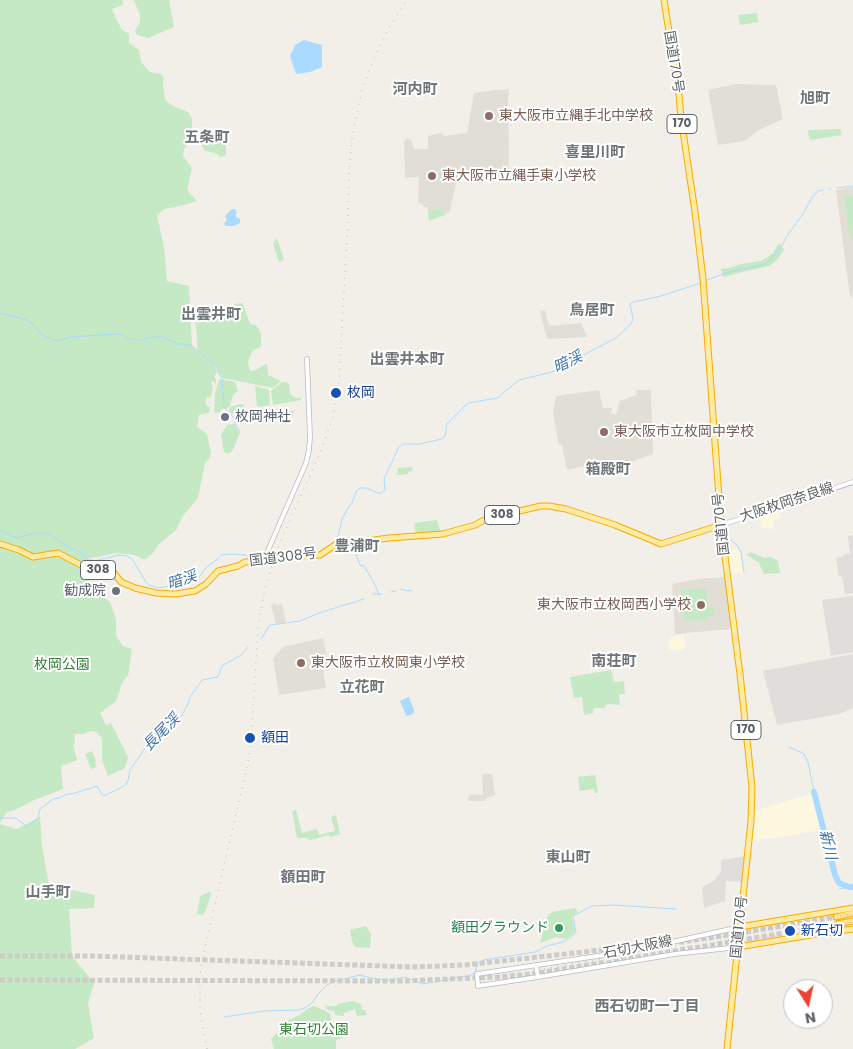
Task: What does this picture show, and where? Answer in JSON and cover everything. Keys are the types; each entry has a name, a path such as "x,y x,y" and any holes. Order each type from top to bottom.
{"highway":[{"name":"国道170号","path":"664,0 679,94 704,282 721,525 752,787 751,821 727,1049"},
{"name":"国道308号","path":"0,544 33,557 58,553 83,566 114,573 121,582 149,592 175,594 195,591 206,584 218,571 238,566 245,562 276,557 320,555 338,543 349,541 359,542 443,534 502,515 549,506 566,509 616,525 662,544 721,525"},
{"path":"740,927 853,908"},
{"path":"836,917 853,914"},
{"path":"837,924 853,922"},
{"path":"738,948 853,929"}],"main road":[{"path":"265,559 306,463 309,450 307,359"},
{"name":"大阪枚岡奈良線","path":"721,525 853,482"},
{"name":"石切大阪線","path":"738,948 675,954 478,986 477,974 631,951 740,927"},
{"path":"536,965 538,977"}],"shaded area":[{"path":"735,84 776,85 783,119 759,130 745,141 718,145 708,90"},
{"path":"509,89 508,166 513,172 460,174 457,178 450,211 445,215 443,209 428,211 427,207 418,202 419,177 405,178 404,142 407,138 411,140 414,149 428,149 428,136 441,133 444,136 467,133 474,93"},
{"path":"853,187 853,298 850,296 836,190"},
{"path":"545,310 549,326 581,323 587,337 547,339 540,311"},
{"name":"東大阪市立枚岡中学校","path":"599,390 603,408 612,408 611,414 616,415 620,401 637,395 636,390 651,390 653,454 626,464 603,465 599,468 585,471 584,466 567,470 562,445 559,445 553,413 556,396"},
{"path":"779,509 781,518 774,520 773,529 761,528 760,516"},
{"path":"853,535 853,593 845,594 836,558 850,553 848,536"},
{"path":"738,549 743,572 731,574 729,572 726,551"},
{"name":"東大阪市立枚岡西小学校","path":"726,578 731,629 675,634 672,584"},
{"path":"853,596 853,652 831,656 822,600"},
{"name":"東大阪市立枚岡東小学校","path":"275,603 276,605 282,604 286,623 276,624 271,605"},
{"path":"684,635 685,650 669,650 669,637"},
{"name":"東大阪市立枚岡東小学校","path":"323,638 330,669 323,671 326,688 279,695 273,658 283,647"},
{"path":"853,654 853,708 839,714 777,725 763,671"},
{"path":"482,774 492,774 495,795 487,798 485,801 468,801 469,794 483,795"},
{"path":"814,793 821,830 752,840 754,811"},
{"path":"746,856 743,882 726,881 725,901 704,908 702,887 714,881 720,873 721,860"}],"green space":[{"name":"枚岡公園","path":"0,0 122,0 123,5 112,9 115,17 121,29 129,34 129,43 139,50 141,62 150,72 161,74 164,78 165,100 175,107 188,112 192,119 192,130 220,134 226,142 226,155 221,157 215,153 205,151 198,139 190,141 184,149 183,156 192,168 187,190 197,201 164,209 157,216 164,247 167,281 189,286 192,346 214,363 217,372 214,376 216,380 215,386 214,381 211,382 213,387 211,397 206,398 207,406 210,407 209,413 199,415 197,427 207,434 211,453 205,463 198,498 183,516 177,529 159,544 146,559 135,555 115,553 88,558 92,597 99,596 110,602 116,620 116,636 123,646 132,649 128,676 121,686 116,701 100,713 106,725 111,723 128,757 125,768 108,776 102,760 102,738 92,731 85,734 74,734 75,742 73,745 77,760 61,766 63,789 7,812 0,823"},
{"path":"134,0 169,0 174,27 148,38 137,35 135,31 140,22 140,15"},
{"path":"757,13 758,22 740,25 738,15"},
{"path":"840,129 842,135 810,140 808,132 809,130"},
{"path":"853,195 853,238 850,239 844,196"},
{"path":"443,208 445,215 429,221 428,211"},
{"path":"277,238 284,260 279,262 273,244"},
{"path":"779,243 784,250 776,261 769,266 723,277 721,269 761,261 773,253"},
{"path":"242,303 250,324 256,325 261,337 261,347 253,350 249,359 250,371 267,364 268,375 280,382 273,388 223,378 215,363 197,349 193,306 197,305 205,313 216,311 219,313 230,310 235,304"},
{"path":"221,379 235,382 238,391 233,395 230,406 216,413 214,412 215,393"},
{"path":"282,382 289,384 290,394 296,398 301,398 301,400 273,405 271,391"},
{"path":"255,386 269,390 270,405 257,406"},
{"path":"244,405 244,411 233,414 230,412 230,407"},
{"path":"295,410 293,416 262,421 262,416"},
{"path":"235,424 240,432 234,448 228,454 224,452 221,435 227,425"},
{"path":"412,467 413,471 408,472 408,474 397,475 398,468"},
{"path":"437,520 441,533 416,534 414,523"},
{"path":"750,552 765,558 771,557 778,561 780,573 764,574 759,563 747,555"},
{"path":"706,588 708,608 714,608 715,615 707,616 707,619 685,621 681,590"},
{"path":"611,670 614,682 624,681 625,694 619,694 620,705 607,704 604,708 593,709 593,713 584,715 582,697 574,698 570,677"},
{"path":"92,751 96,767 91,769 85,754"},
{"path":"595,775 598,793 595,793 594,789 580,791 578,777"},
{"path":"296,810 302,833 317,829 319,835 335,831 331,817 336,815 340,834 310,840 307,838 297,838 292,811"},
{"path":"40,817 42,846 49,885 95,895 94,908 69,909 72,956 94,983 88,1004 94,1038 75,1049 0,1049 0,824 17,829"},
{"path":"210,892 206,910 203,915 197,914 200,897"},
{"name":"額田グラウンド","path":"576,908 577,913 572,916 575,933 565,939 556,937 540,943 545,923 552,912"},
{"path":"366,926 371,934 370,948 355,947 350,930"},
{"path":"352,1001 361,1004 362,1010 365,1010 367,1015 357,1016 355,1009 344,1013 344,1016 335,1015 335,1011 328,1010 325,1006 337,1006 338,1004"},
{"name":"東石切公園","path":"313,1006 330,1014 334,1031 344,1028 346,1036 336,1040 336,1049 274,1049 271,1039 283,1026 283,1022 298,1016"}],"water":[{"path":"304,40 322,45 322,67 310,72 296,74 290,56 295,45"},
{"path":"232,209 235,209 236,217 240,219 240,223 234,226 226,226 223,223 227,220 225,216"},
{"path":"409,697 414,710 413,714 407,716 400,701"}],"waterway":[{"name":"暗渓","path":"837,188 853,186"},
{"name":"暗渓","path":"704,281 729,272 763,265 770,260 782,246 813,196 818,191 823,190"},
{"name":"暗渓","path":"337,541 342,519 352,503 357,490 366,488 378,493 385,490 384,479 399,447 403,444 419,444 442,439 445,436 447,424 468,403 497,398 519,380 552,372 616,338 631,324 633,319 630,304 633,302 661,296 701,283"},
{"path":"0,313 27,320 41,334 56,341 71,337 116,334 132,340 160,336 178,344 191,345 216,366 222,378 224,407 233,417 240,431"},
{"name":"暗渓","path":"0,530 17,538 35,533 47,533 81,553 86,558 94,561 119,555 127,556 132,559 146,582 158,588 187,583 199,577 206,568 222,555 245,555 255,559"},
{"name":"長尾渓","path":"726,537 737,545 741,552 744,572"},
{"path":"354,544 360,565 364,566 375,584 379,595"},
{"name":"長尾渓","path":"401,589 411,590"},
{"name":"長尾渓","path":"391,592 396,591"},
{"name":"長尾渓","path":"373,594 382,594"},
{"name":"長尾渓","path":"261,639 271,625 300,621 364,599"},
{"name":"長尾渓","path":"0,818 16,818 27,827 38,818 40,809 53,799 97,786 104,796 124,786 128,781 130,770 145,748 154,742 162,732 178,722 190,697 202,680 218,677 222,666 241,655 248,647"},
{"name":"長尾渓","path":"789,747 803,753 806,758 814,792"},
{"name":"新川","path":"814,792 835,875 839,883 853,887"},
{"name":"新川","path":"839,889 849,887"},
{"path":"224,1017 264,1011 299,1010 313,1002 318,994 332,982 360,975 389,980 405,977 423,984 471,975 475,973 478,963 484,960 535,952 547,946 563,942 576,933 573,916 592,906 614,905 676,909"}],"tunnel":[{"path":"679,942 836,917"},
{"path":"0,980 403,981 499,977 532,974 837,924"},
{"path":"0,956 93,956 413,967 465,965 656,944"}],"railway":[{"path":"207,1049 200,1010 201,967 248,763 258,627 265,589 276,552 322,448 333,417 339,380 349,175 355,122 362,90 374,58 388,29 407,0"},
{"path":"544,969 806,920 853,914"},
{"path":"712,945 790,934 853,922"}],"place":[{"name":"東大阪市立縄手北中学校","path":"489,116"},
{"name":"東大阪市立縄手東小学校","path":"432,176"},
{"name":"枚岡","path":"336,393"},
{"name":"枚岡神社","path":"225,417"},
{"name":"東大阪市立枚岡中学校","path":"604,432"},
{"name":"勧成院","path":"116,591"},
{"name":"東大阪市立枚岡西小学校","path":"701,605"},
{"name":"東大阪市立枚岡東小学校","path":"301,663"},
{"name":"額田","path":"250,738"},
{"name":"額田グラウンド","path":"559,928"},
{"name":"新石切","path":"790,931"}],"district":[{"name":"河内町","path":"415,90"},
{"name":"旭町","path":"815,99"},
{"name":"五条町","path":"207,138"},
{"name":"喜里川町","path":"595,153"},
{"name":"鳥居町","path":"592,311"},
{"name":"出雲井町","path":"211,315"},
{"name":"出雲井本町","path":"407,360"},
{"name":"箱殿町","path":"608,470"},
{"name":"豊浦町","path":"357,547"},
{"name":"南荘町","path":"614,662"},
{"name":"立花町","path":"362,688"},
{"name":"東山町","path":"568,858"},
{"name":"額田町","path":"303,878"},
{"name":"山手町","path":"48,893"},
{"name":"西石切町一丁目","path":"647,1007"}]}
